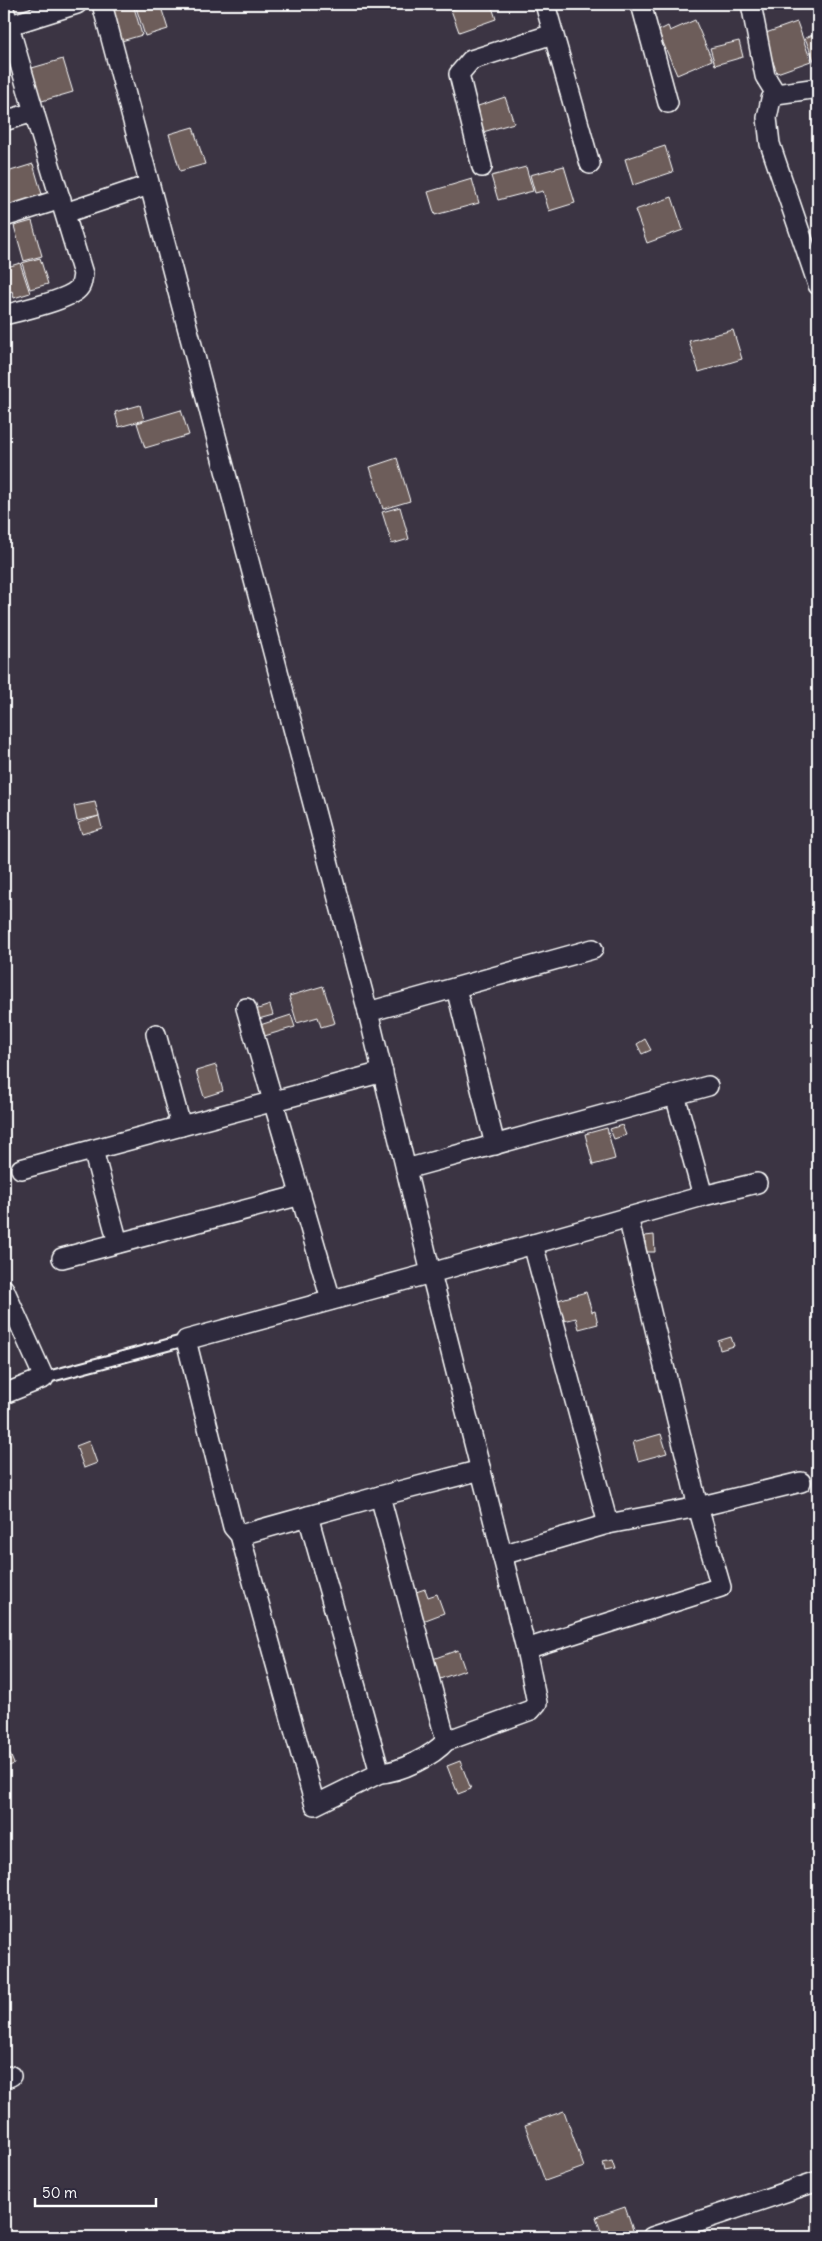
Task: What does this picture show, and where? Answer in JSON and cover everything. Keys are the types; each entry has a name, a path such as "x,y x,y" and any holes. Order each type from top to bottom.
{"street":[{"path":"4,315 63,297 78,290 83,274 6,20 77,4"},
{"path":"102,4 368,1012 431,1273 526,1649 537,1703 531,1710 446,1741 438,1750 392,1772 380,1773 315,1805 240,1535 233,1527 186,1340 431,1273 703,1196 757,1182"},
{"path":"545,4 590,164"},
{"path":"641,4 668,103"},
{"path":"751,4 765,76 776,94"},
{"path":"482,167 459,74 471,60 554,34"},
{"path":"818,88 776,94 771,99 766,118 770,144 818,285"},
{"path":"4,121 34,112"},
{"path":"4,217 63,206 149,184"},
{"path":"368,1012 593,949"},
{"path":"456,988 495,1145"},
{"path":"246,1008 331,1300"},
{"path":"156,1034 181,1126"},
{"path":"21,1169 274,1103 383,1072"},
{"path":"406,1169 708,1086"},
{"path":"675,1095 703,1196"},
{"path":"93,1150 118,1243"},
{"path":"62,1258 302,1196"},
{"path":"526,1649 721,1587 698,1507 628,1217"},
{"path":"533,1244 608,1524"},
{"path":"4,1289 44,1378 4,1394"},
{"path":"240,1535 481,1470"},
{"path":"502,1555 608,1524 698,1507 801,1482"},
{"path":"380,1496 446,1741"},
{"path":"308,1516 380,1773"},
{"path":"652,2237 818,2181"}],"lane":[{"path":"44,1378 186,1340"}],"building":[{"path":"108,4 133,4 142,35 118,42"},
{"path":"135,4 160,4 168,29 145,36"},
{"path":"468,4 491,4 496,19 459,32 451,10"},
{"path":"695,20 712,60 677,75 658,31 668,26 670,31"},
{"path":"797,22 811,61 777,73 763,34"},
{"path":"818,33 818,62 815,63 805,38"},
{"path":"739,41 743,57 715,65 710,48"},
{"path":"63,59 73,92 35,103 25,70"},
{"path":"4,65 8,78 4,80"},
{"path":"818,95 818,122 811,97"},
{"path":"505,97 514,123 483,132 475,107"},
{"path":"193,127 205,164 180,171 169,134"},
{"path":"665,146 673,172 633,185 625,159"},
{"path":"33,164 44,201 10,212 4,191 4,173"},
{"path":"564,166 575,203 549,211 543,191 535,193 530,175"},
{"path":"526,167 533,191 498,200 491,176"},
{"path":"472,179 479,203 435,215 428,192"},
{"path":"672,197 683,230 647,243 635,210"},
{"path":"32,221 42,256 24,261 14,226"},
{"path":"40,258 48,284 30,289 22,263"},
{"path":"20,263 30,293 14,298 12,291 4,294 4,268"},
{"path":"733,330 742,359 699,372 689,341"},
{"path":"140,405 144,420 119,427 115,412"},
{"path":"181,410 189,435 145,448 137,423"},
{"path":"397,458 410,501 383,509 370,467"},
{"path":"400,507 409,539 392,544 382,512"},
{"path":"95,802 99,816 77,821 74,806"},
{"path":"99,816 102,828 82,834 78,823"},
{"path":"323,986 335,1023 321,1027 318,1017 297,1023 289,996"},
{"path":"270,1005 273,1015 255,1020 252,1011"},
{"path":"291,1015 295,1027 261,1037 257,1026"},
{"path":"645,1039 651,1050 642,1054 637,1044"},
{"path":"216,1065 223,1091 204,1097 196,1071"},
{"path":"622,1125 626,1135 614,1139 610,1129"},
{"path":"607,1128 615,1159 593,1165 585,1134"},
{"path":"654,1235 655,1252 645,1252 645,1236"},
{"path":"586,1292 592,1312 595,1311 598,1324 579,1329 576,1318 564,1321 558,1300"},
{"path":"731,1337 734,1346 720,1350 718,1341"},
{"path":"661,1434 667,1453 638,1461 633,1442"},
{"path":"89,1441 97,1463 84,1468 76,1446"},
{"path":"425,1589 428,1597 437,1594 444,1613 423,1621 413,1593"},
{"path":"458,1650 465,1670 437,1680 430,1660"},
{"path":"4,1739 14,1764 4,1768"},
{"path":"460,1761 471,1789 458,1794 447,1766"},
{"path":"564,2111 584,2167 545,2181 525,2125"},
{"path":"612,2161 615,2170 605,2172 603,2163"},
{"path":"625,2207 635,2236 603,2237 596,2217"}]}
